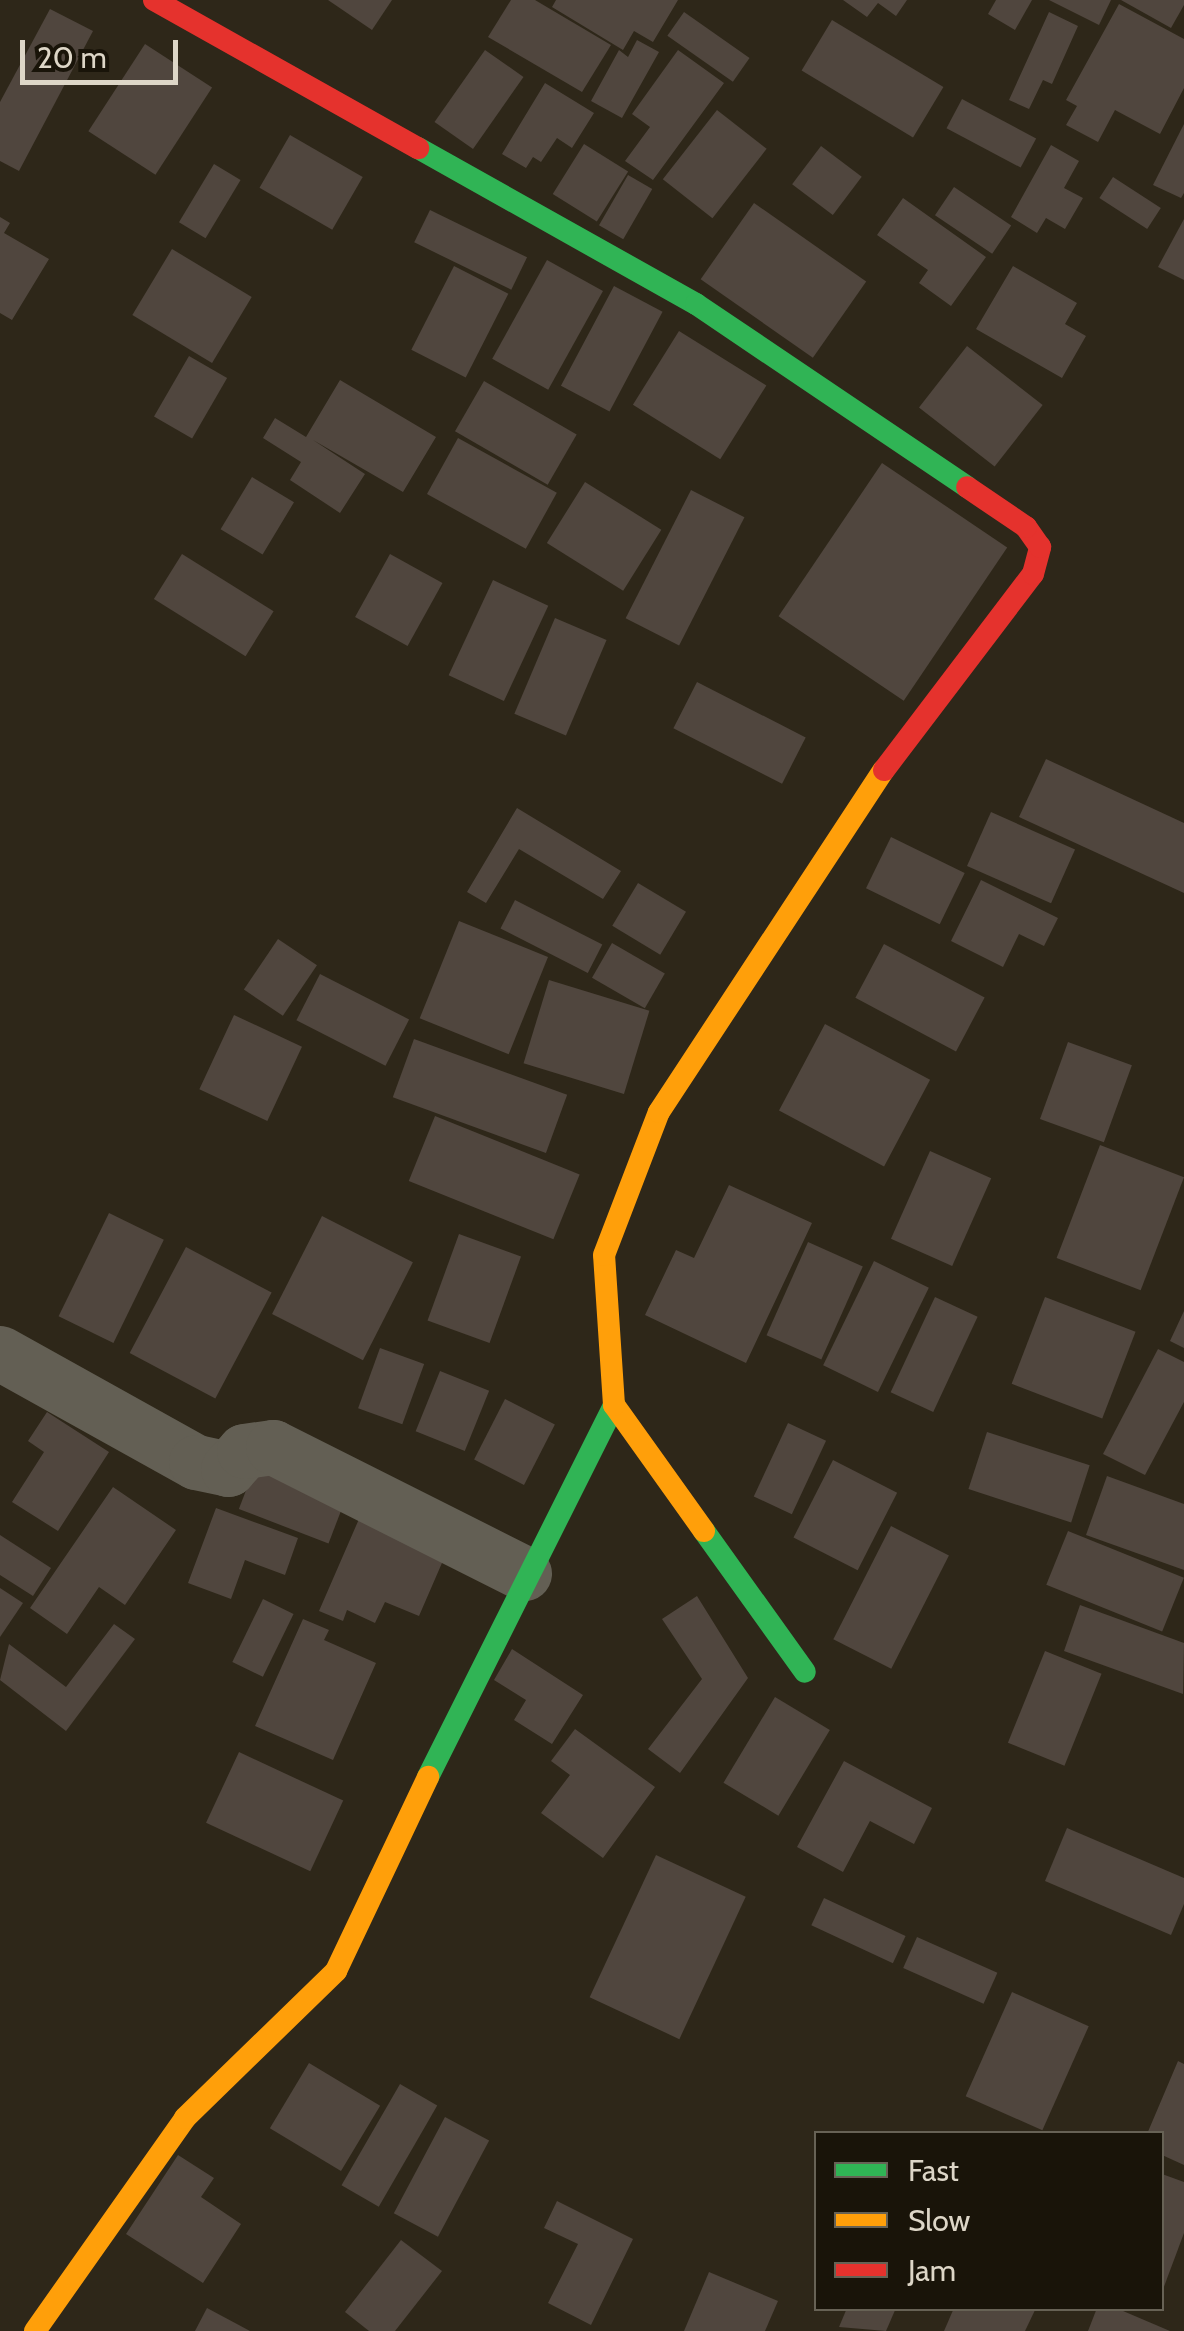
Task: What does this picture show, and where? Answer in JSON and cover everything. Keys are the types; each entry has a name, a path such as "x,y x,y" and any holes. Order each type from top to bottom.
{"street":[{"path":"154,0 696,304 1026,526 1040,547 1033,574 869,790 659,1112 604,1255 614,1405 804,1672"},
{"path":"0,1352 196,1462 228,1469 244,1451 273,1447 524,1574"},
{"path":"34,2331 185,2118 336,1971 524,1574 614,1405"}],"building":[{"path":"328,0 392,0 372,30"},
{"path":"511,0 535,0 611,45 582,92 488,37"},
{"path":"556,0 678,0 653,42 634,31 623,50 552,7"},
{"path":"843,0 907,0 896,16 878,3 867,17"},
{"path":"996,0 1032,0 1015,30 988,14"},
{"path":"1049,0 1111,0 1099,25"},
{"path":"1121,0 1184,0 1184,5 1171,28"},
{"path":"1119,4 1184,39 1184,88 1160,134 1115,110 1098,142 1066,125 1077,106 1066,100"},
{"path":"50,9 93,31 19,171 0,161 0,102"},
{"path":"684,12 750,58 733,82 667,36"},
{"path":"1049,12 1078,26 1052,84 1043,80 1029,109 1009,100"},
{"path":"832,20 943,87 913,138 802,71"},
{"path":"637,40 659,52 622,118 591,101 619,50 628,57"},
{"path":"145,44 212,88 155,175 88,131"},
{"path":"485,50 524,77 473,149 435,122"},
{"path":"678,50 724,83 653,180 625,161 650,127 632,114"},
{"path":"545,83 594,113 572,148 557,138 541,162 533,157 526,168 502,154"},
{"path":"962,99 1036,138 1021,168 947,128"},
{"path":"717,110 767,149 712,218 663,179"},
{"path":"1184,124 1184,193 1181,198 1153,185"},
{"path":"290,135 363,177 332,230 260,188"},
{"path":"584,144 628,172 597,222 553,194"},
{"path":"1051,145 1079,161 1064,188 1083,198 1065,229 1046,218 1037,233 1011,217"},
{"path":"821,146 862,177 833,215 792,184"},
{"path":"214,164 241,180 206,238 179,222"},
{"path":"628,175 652,189 623,239 599,225"},
{"path":"1113,177 1161,208 1147,229 1099,198"},
{"path":"954,187 1011,226 992,254 935,215"},
{"path":"903,198 986,257 951,306 919,283 928,270 877,235"},
{"path":"754,203 866,282 813,358 701,279"},
{"path":"430,210 527,257 511,290 414,242"},
{"path":"0,217 10,223 4,233 49,259 12,320 0,313"},
{"path":"1184,219 1184,280 1158,267"},
{"path":"172,249 252,297 212,363 132,315"},
{"path":"547,260 603,291 548,390 492,359"},
{"path":"454,266 508,294 466,377 411,350"},
{"path":"1013,266 1077,303 1065,324 1086,336 1062,378 976,329"},
{"path":"614,286 663,312 610,412 561,386"},
{"path":"679,331 766,386 720,459 633,405"},
{"path":"967,346 1043,405 995,467 919,407"},
{"path":"189,356 227,378 192,439 154,417"},
{"path":"340,380 436,437 403,492 313,440 365,474 340,513 290,480 301,462 263,438 275,418 306,437"},
{"path":"484,381 577,434 548,485 455,431"},
{"path":"458,438 557,493 526,549 427,494"},
{"path":"882,463 1007,547 904,701 779,616"},
{"path":"252,477 294,502 263,555 221,529"},
{"path":"585,482 661,530 623,591 547,543"},
{"path":"691,490 744,517 679,646 626,618"},
{"path":"182,554 274,611 246,656 154,599"},
{"path":"390,554 442,583 408,646 355,617"},
{"path":"493,580 548,606 504,701 449,675"},
{"path":"555,618 607,640 566,736 514,714"},
{"path":"697,682 806,737 782,784 673,728"},
{"path":"1046,759 1184,823 1184,893 1019,817"},
{"path":"517,808 621,871 603,899 519,849 486,903 467,892"},
{"path":"991,812 1075,849 1051,903 967,866"},
{"path":"891,837 965,873 940,924 866,888"},
{"path":"981,880 1058,918 1044,946 1019,934 1003,967 951,941"},
{"path":"638,883 686,912 660,955 612,926"},
{"path":"515,900 602,944 588,973 500,929"},
{"path":"459,921 548,957 509,1054 420,1018"},
{"path":"278,939 317,965 283,1016 244,990"},
{"path":"612,943 665,974 645,1008 592,978"},
{"path":"884,944 985,998 956,1051 855,998"},
{"path":"320,974 409,1019 385,1066 296,1020"},
{"path":"549,980 649,1011 624,1094 524,1063"},
{"path":"234,1015 302,1047 267,1121 199,1089"},
{"path":"825,1024 930,1080 884,1166 779,1111"},
{"path":"414,1039 567,1095 546,1153 393,1097"},
{"path":"1068,1042 1132,1065 1104,1142 1040,1119"},
{"path":"435,1116 580,1174 553,1239 409,1181"},
{"path":"1100,1145 1184,1177 1141,1290 1057,1258"},
{"path":"930,1151 991,1178 952,1266 891,1239"},
{"path":"729,1185 812,1223 746,1363 645,1315 676,1250 694,1258"},
{"path":"109,1213 164,1240 113,1343 59,1316"},
{"path":"322,1216 413,1262 363,1360 272,1314"},
{"path":"459,1234 521,1257 490,1343 428,1320"},
{"path":"808,1242 863,1266 821,1360 767,1335"},
{"path":"186,1247 272,1293 215,1398 130,1353"},
{"path":"874,1261 929,1288 878,1392 823,1365"},
{"path":"935,1297 978,1317 933,1412 891,1392"},
{"path":"1045,1297 1136,1332 1102,1419 1012,1384"},
{"path":"1184,1311 1184,1348 1170,1341"},
{"path":"380,1348 424,1364 402,1424 358,1408"},
{"path":"1158,1349 1184,1362 1184,1402 1145,1475 1103,1454"},
{"path":"440,1371 489,1391 465,1451 416,1431"},
{"path":"505,1399 555,1424 524,1485 474,1460"},
{"path":"47,1412 109,1452 58,1531 12,1502 44,1452 28,1441"},
{"path":"788,1423 826,1441 792,1514 754,1496"},
{"path":"987,1432 1090,1465 1071,1522 968,1489"},
{"path":"833,1460 897,1493 858,1570 794,1538"},
{"path":"255,1467 345,1501 328,1543 239,1509"},
{"path":"1107,1476 1184,1504 1184,1570 1086,1535"},
{"path":"113,1487 176,1530 125,1605 99,1587 67,1634 30,1608"},
{"path":"216,1508 298,1538 285,1575 245,1560 231,1599 188,1583"},
{"path":"359,1519 445,1556 419,1616 385,1602 375,1623 347,1610 343,1621 319,1611"},
{"path":"891,1526 949,1556 891,1669 833,1639"},
{"path":"1068,1531 1184,1578 1162,1632 1046,1585"},
{"path":"0,1535 51,1568 33,1596 0,1575"},
{"path":"0,1588 23,1603 0,1637"},
{"path":"697,1596 748,1678 680,1773 648,1749 702,1679 662,1619"},
{"path":"263,1599 294,1614 263,1677 232,1662"},
{"path":"1080,1605 1184,1643 1183,1694 1064,1651"},
{"path":"303,1619 329,1630 324,1640 376,1663 333,1760 255,1726"},
{"path":"114,1624 135,1639 66,1731 0,1680 9,1644 66,1687"},
{"path":"512,1649 583,1695 552,1744 514,1720 526,1700 494,1680"},
{"path":"1045,1651 1102,1674 1064,1766 1008,1743"},
{"path":"775,1697 830,1730 778,1816 723,1783"},
{"path":"575,1729 655,1787 603,1858 541,1813 570,1775 551,1761"},
{"path":"239,1752 343,1801 310,1871 206,1823"},
{"path":"844,1761 932,1808 914,1844 870,1821 843,1872 797,1847"},
{"path":"1067,1828 1184,1878 1184,1904 1171,1935 1045,1881"},
{"path":"656,1855 746,1897 679,2039 590,1997"},
{"path":"824,1898 906,1936 893,1963 811,1925"},
{"path":"917,1937 997,1973 984,2004 903,1968"},
{"path":"1012,1992 1089,2026 1042,2130 966,2096"},
{"path":"1178,2061 1184,2064 1184,2165 1164,2156 1164,2131 1148,2131"},
{"path":"309,2063 380,2106 341,2171 270,2128"},
{"path":"400,2084 437,2106 379,2207 342,2185"},
{"path":"445,2117 489,2140 438,2237 394,2213"},
{"path":"178,2155 214,2178 201,2197 241,2224 203,2283 126,2234"},
{"path":"1164,2175 1184,2182 1184,2233 1164,2287"},
{"path":"557,2201 633,2239 591,2325 548,2303 578,2244 544,2228"},
{"path":"401,2240 442,2271 395,2331 369,2331 345,2312"},
{"path":"709,2272 778,2301 765,2331 684,2331"},
{"path":"207,2308 250,2331 195,2331"},
{"path":"846,2311 895,2311 886,2331 839,2327"},
{"path":"953,2311 1035,2311 1025,2331 944,2331"},
{"path":"1096,2311 1123,2311 1170,2331 1088,2331"}],"traffic: fast":[{"path":"418,148 696,304 967,487"},
{"path":"428,1777 614,1405"},
{"path":"704,1531 805,1672"}],"traffic: slow":[{"path":"704,1531 614,1405 604,1255 659,1112 884,770"},
{"path":"35,2331 185,2118 336,1971 428,1777"}],"traffic: jam":[{"path":"154,0 418,148"},
{"path":"884,770 1033,574 1040,547 1026,527 967,487"}]}
